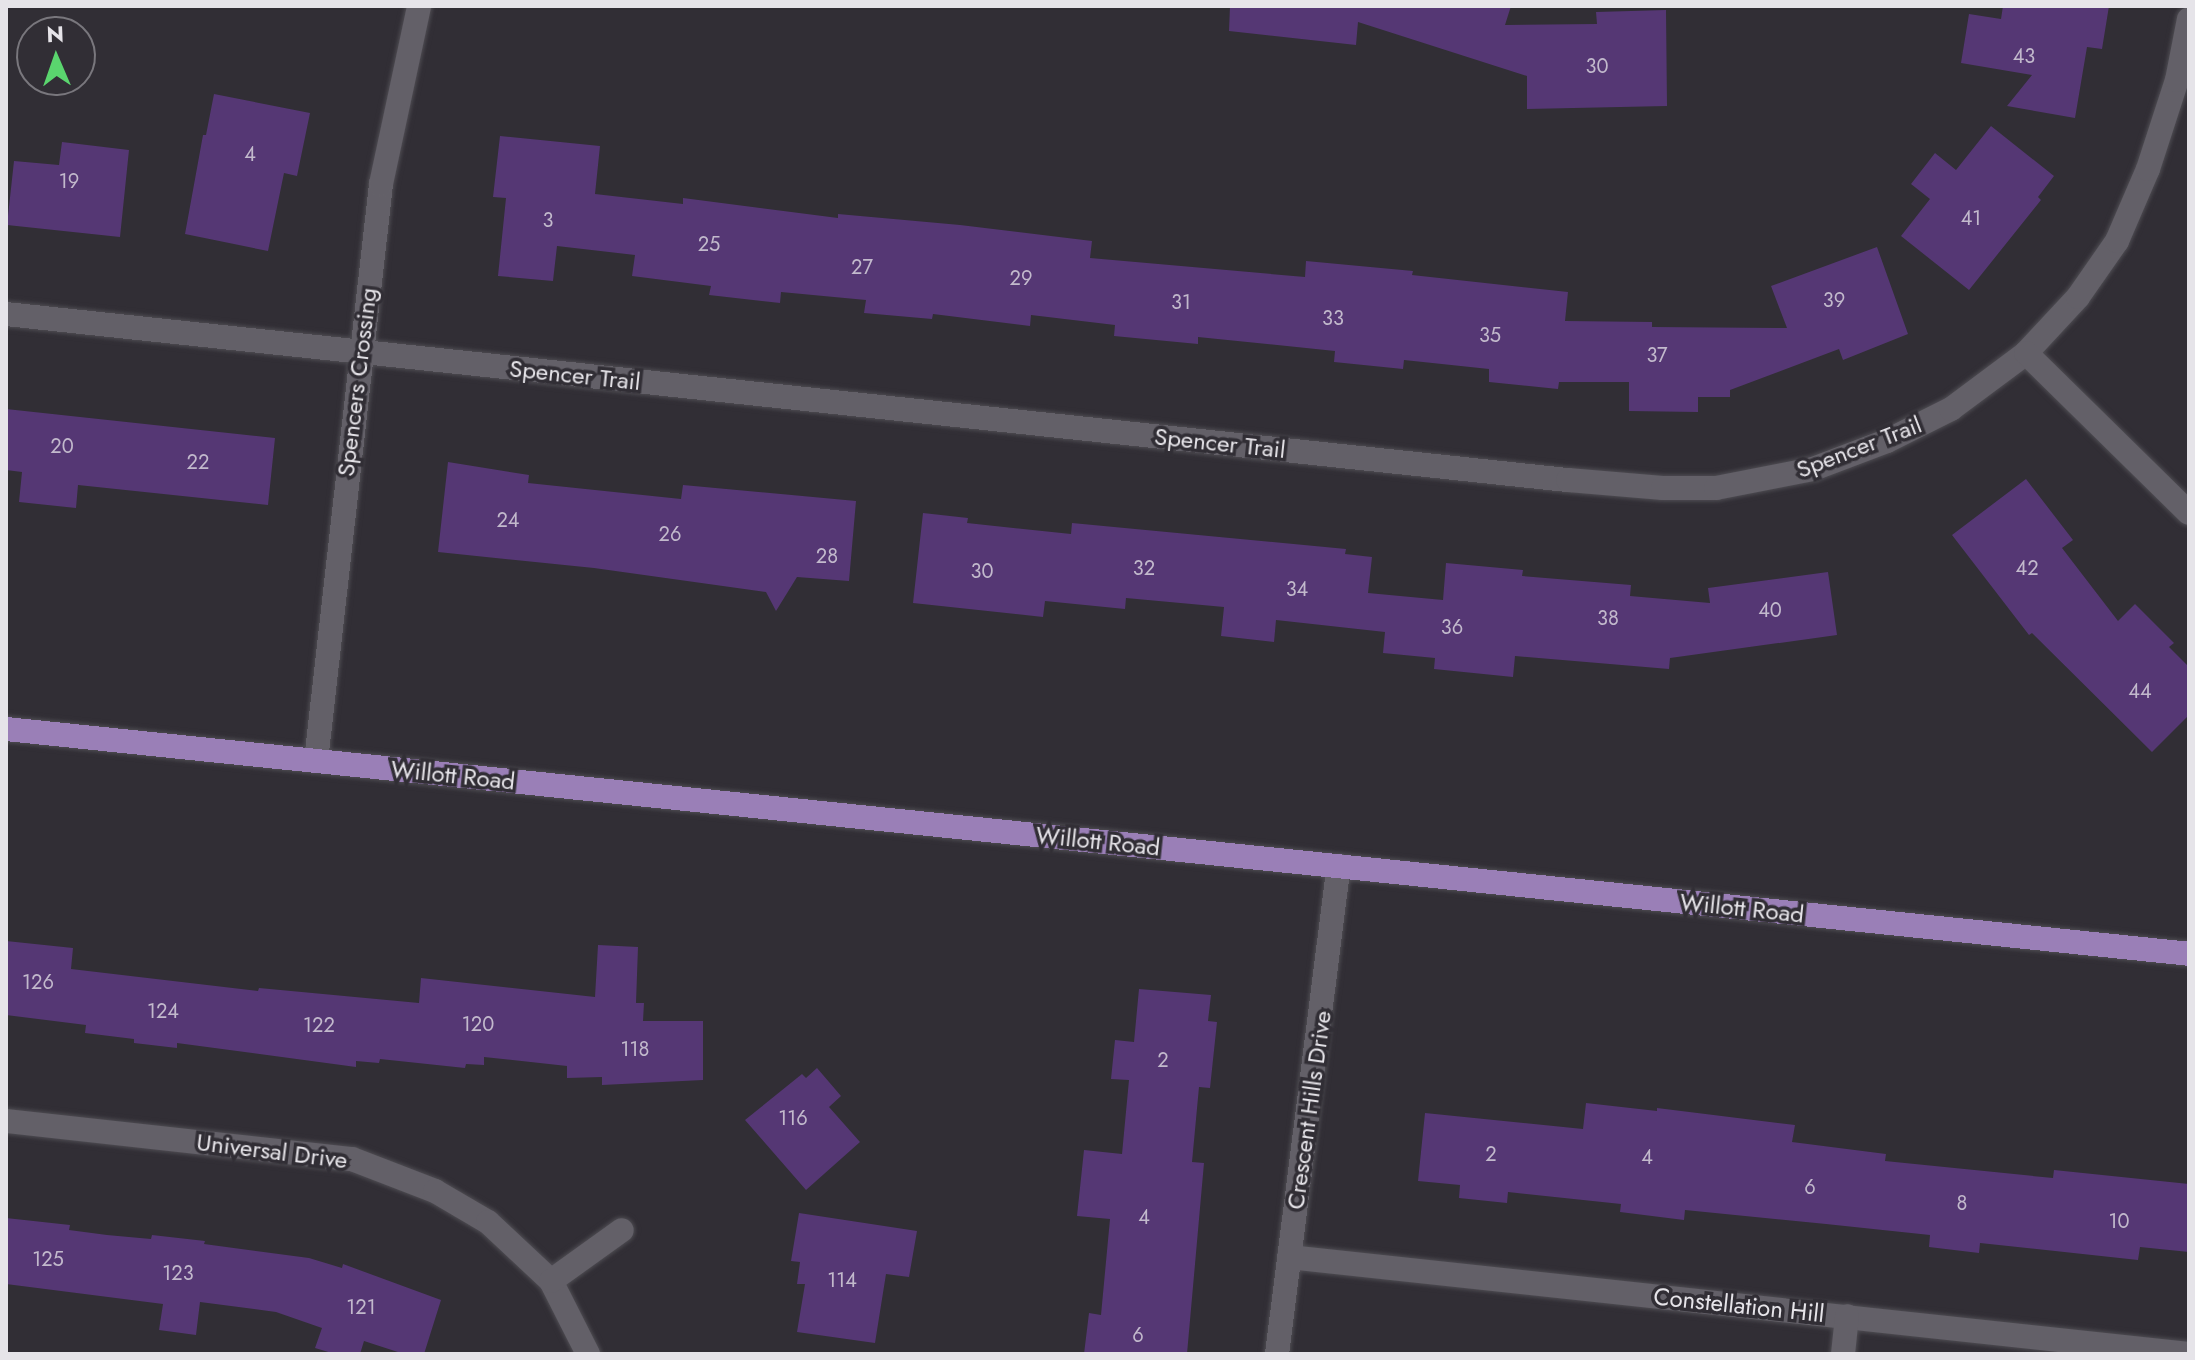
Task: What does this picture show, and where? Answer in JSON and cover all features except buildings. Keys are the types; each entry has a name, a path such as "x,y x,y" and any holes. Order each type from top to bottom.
{"main road":[{"name":"Willott Road","path":"6,729 2189,954"}],"street":[{"name":"Spencers Crossing","path":"316,761 359,352 381,184 419,6"},
{"name":"Spencer Trail","path":"6,314 1663,488 1716,488 1813,469 1887,441 1951,409 2026,353 2078,297 2117,241 2153,154 2177,80 2189,19"},
{"path":"2026,353 2189,513"},
{"name":"Crescent Hills Drive","path":"1277,1354 1339,866"},
{"name":"Universal Drive","path":"6,1121 352,1159 435,1191 488,1222 551,1281 588,1354"},
{"path":"551,1281 622,1230"},
{"name":"Constellation Hill","path":"1289,1257 2189,1354"},
{"path":"1843,1354 1847,1316"}]}
